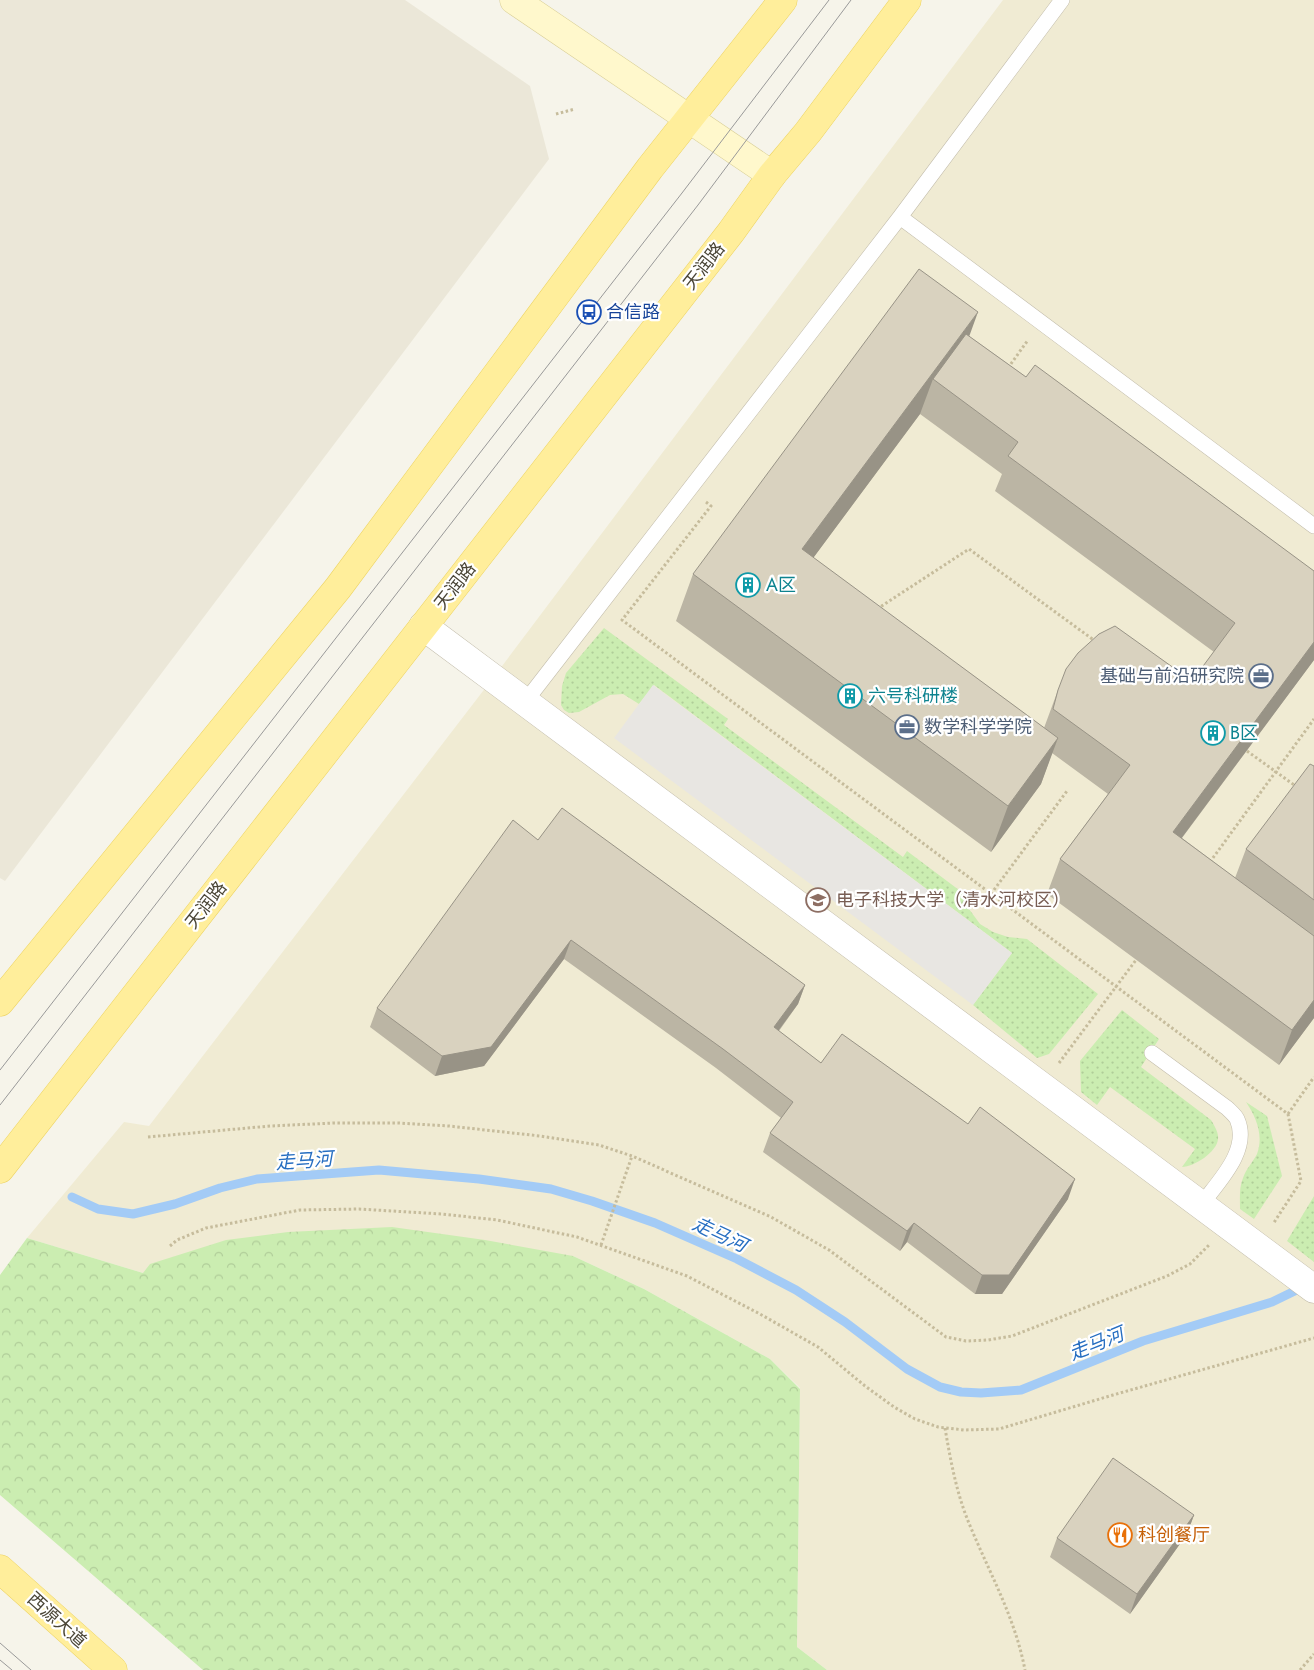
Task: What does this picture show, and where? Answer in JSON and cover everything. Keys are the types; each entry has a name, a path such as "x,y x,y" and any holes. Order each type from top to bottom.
{"main road":[{"path":"0,1002 338,588 650,168 783,0"},
{"name":"天润路","path":"0,1169 731,232 772,175 808,132 908,0"},
{"name":"西源大道","path":"0,1570 114,1670"}],"street":[{"path":"514,0 772,175"},
{"path":"423,626 1314,1289"}],"lane":[{"path":"526,702 900,217 1062,0"},
{"path":"900,217 1314,526"},
{"path":"1152,1053 1227,1108 1237,1118 1240,1131 1239,1145 1233,1162 1202,1205"}],"path":[{"path":"556,114 575,109"},
{"path":"1006,370 1041,323"},
{"path":"690,490 711,506 622,620 1288,1114 1301,1181 1261,1250"},
{"path":"874,611 969,549 1097,643"},
{"path":"1207,865 1314,719"},
{"path":"1247,750 1299,788"},
{"path":"991,894 1067,791"},
{"path":"1042,1086 1136,960"},
{"path":"1288,1114 1314,1077"},
{"path":"148,1137 270,1126 398,1123 450,1126 540,1136 598,1145 632,1156 771,1217 829,1250 946,1337 966,1341 1012,1336 1167,1276 1190,1264 1230,1226"},
{"path":"601,1245 632,1156"},
{"path":"170,1246 177,1240 206,1228 300,1210 359,1209 442,1214 497,1220 577,1237 687,1276 818,1347 865,1386 894,1407 915,1419 945,1428 964,1430 999,1429 1314,1338"},
{"path":"945,1428 956,1487 970,1527 1001,1593 1020,1646 1025,1670"},
{"path":"1300,1670 1314,1654"}],"shaded area":[{"path":"0,0 405,0 530,86 549,159 5,881 0,878"},
{"name":"电子科技大学（清水河校区）","path":"1003,0 1314,0 1314,1670 827,1670 797,1647 800,1388 770,1359 644,1289 573,1256 143,1273 27,1238 124,1122 149,1126 493,678"},
{"path":"653,685 1012,953 973,1005 614,738"}],"green space":[{"path":"604,628 728,719 724,725 903,857 907,851 967,896 969,909 980,924 993,932 1008,937 1027,939 1098,994 1049,1054 1037,1058 973,1005 1012,953 654,685 639,704 623,694 610,695 579,712 569,713 564,710 561,705 562,686 566,673"},
{"path":"1122,1010 1159,1039 1141,1067 1211,1120 1216,1129 1218,1134 1217,1144 1209,1154 1198,1162 1182,1167 1195,1149 1110,1087 1097,1105 1081,1092 1080,1061"},
{"path":"1246,1102 1267,1116 1282,1176 1254,1219 1240,1209 1242,1182 1257,1154 1260,1140 1256,1120"},
{"path":"1314,1196 1314,1262 1287,1241"},
{"path":"392,1227 485,1240 573,1256 644,1289 770,1359 800,1389 797,1647 827,1670 203,1670 0,1495 0,1275 27,1238 143,1273 150,1264 226,1240 288,1232"}],"building":[{"path":"919,269 978,312 802,549 1058,738 1008,806 693,574"},
{"path":"966,334 1026,377 1035,365 1314,571 1314,642 1173,832 1314,936 1314,1000 1292,1030 1060,859 1130,765 1053,709 1066,669 1078,653 1099,634 1115,626 1192,681 1235,623 1008,456 1018,442 933,379"},
{"path":"1310,764 1314,766 1314,900 1246,849"},
{"path":"562,808 805,985 774,1027 821,1063 842,1034 968,1124 980,1107 1075,1179 1009,1275 982,1275 914,1223 907,1231 770,1133 793,1102 723,1049 571,940 491,1047 442,1056 377,1008 513,820 538,840"},
{"path":"1113,1458 1194,1515 1137,1594 1057,1538"}],"waterway":[{"name":"走马河","path":"72,1197 98,1209 133,1214 175,1204 220,1188 257,1179 379,1170 479,1179 551,1189 655,1223 737,1259 796,1290 845,1322 907,1369 940,1387 961,1392 981,1393 1021,1390 1143,1341 1272,1302 1305,1286"}],"tram line":[{"path":"0,1070 682,193 829,0"},
{"path":"0,1105 698,205 851,0"},
{"path":"0,1643 31,1670"},
{"path":"0,1660 12,1670"}],"place":[{"name":"合信路","path":"589,312"},
{"name":"A区","path":"748,585"},
{"name":"基础与前沿研究院","path":"1261,676"},
{"name":"六号科研楼","path":"850,696"},
{"name":"数学科学学院","path":"907,727"},
{"name":"B区","path":"1213,733"},
{"name":"电子科技大学（清水河校区）","path":"818,900"},
{"name":"科创餐厅","path":"1120,1535"}]}
